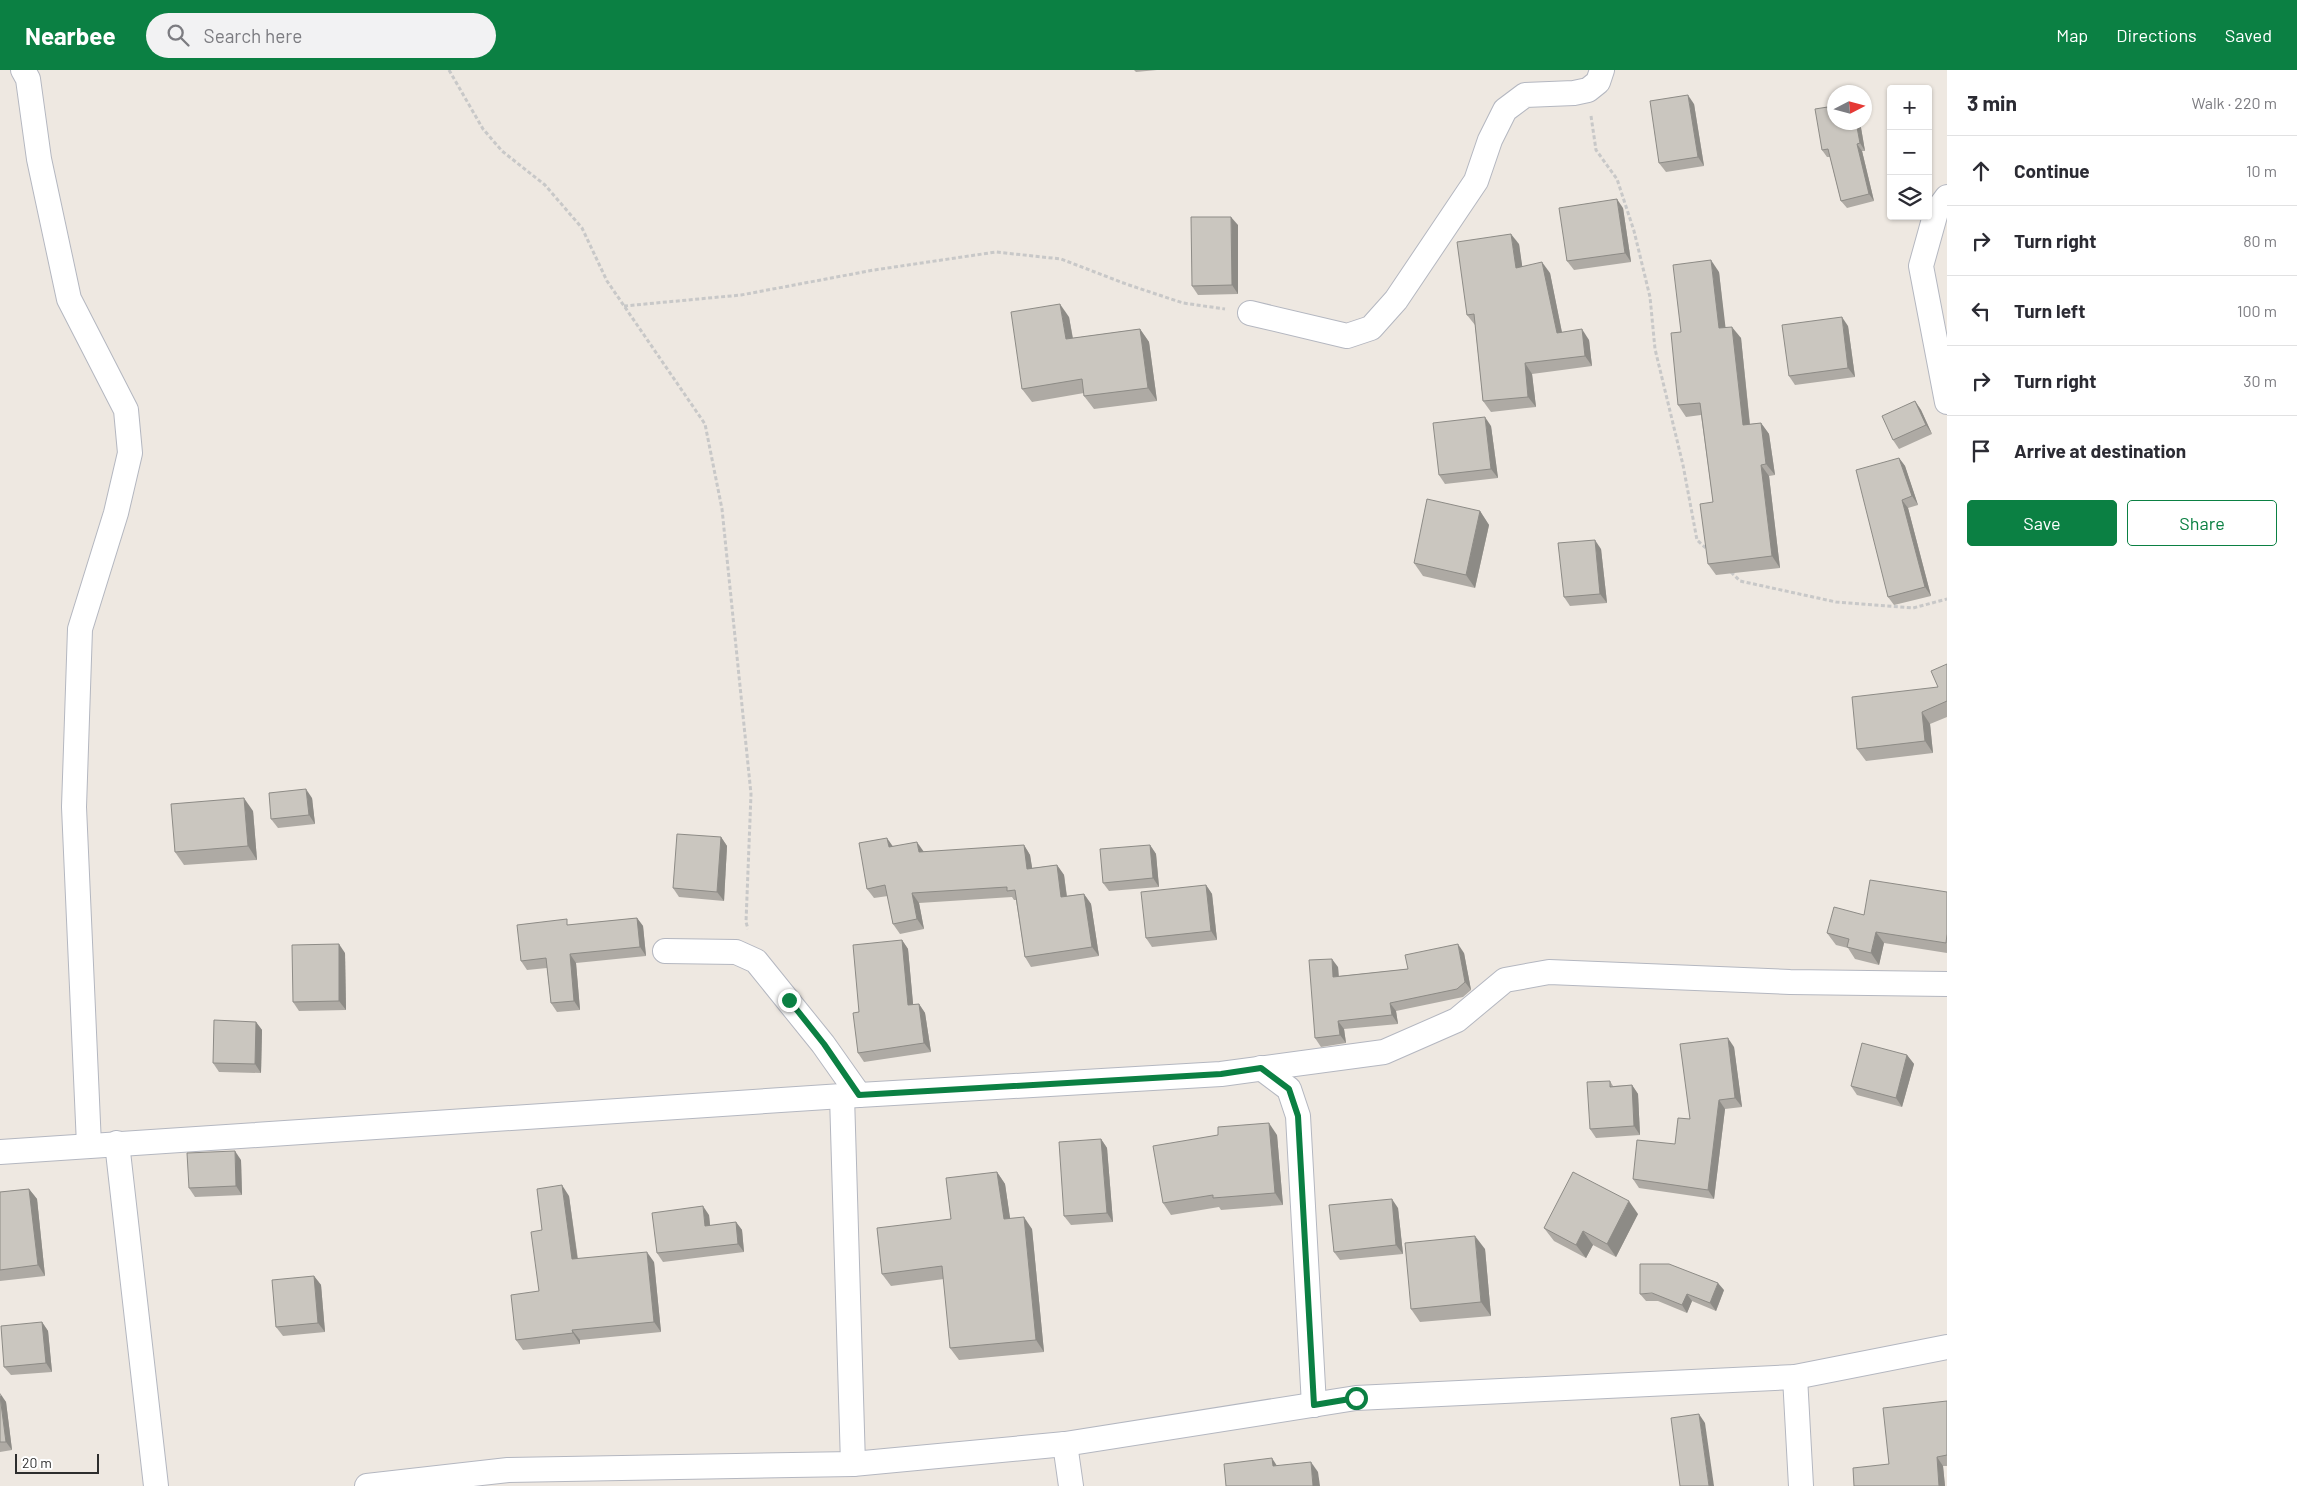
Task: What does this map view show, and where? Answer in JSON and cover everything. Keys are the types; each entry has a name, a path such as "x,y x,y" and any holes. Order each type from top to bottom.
{"street":[{"path":"23,70 28,79 39,158 69,299 126,410 130,453 116,513 80,629 74,807 89,1145"},
{"path":"1250,313 1347,336 1371,328 1396,300 1476,181 1490,140 1505,110 1525,95 1574,93 1588,90 1598,82 1602,70"},
{"path":"1947,197 1936,212 1921,266 1947,402"},
{"path":"665,951 736,952 756,961 824,1044 851,1096 835,1472"},
{"path":"0,1152 851,1096 1221,1074 1384,1052 1457,1020 1505,980 1549,972 1790,982 1947,984"},
{"path":"1261,1068 1289,1089 1298,1116 1314,1405"},
{"path":"116,1143 156,1486"},
{"path":"367,1486 508,1470 835,1472 1065,1444 1356,1398 1795,1377 1947,1347"},
{"path":"1795,1377 1801,1486"},
{"path":"1065,1444 1071,1486"}],"path":[{"path":"449,70 483,129 502,152 544,185 582,228 607,282 705,424 722,508 752,794 746,922 756,961"},
{"path":"1588,90 1596,150 1617,179 1634,231 1650,297 1655,349 1683,466 1697,540 1711,554"},
{"path":"624,306 742,295 874,270 996,252 1061,259 1183,303 1250,313"},
{"path":"1726,567 1740,581 1836,602 1913,608 1947,599"}],"building":[{"path":"1688,95 1698,157 1659,163 1650,101"},
{"path":"1827,107 1827,130 1858,130 1860,143 1857,144 1869,194 1841,201 1828,149 1822,150 1815,109"},
{"path":"1617,199 1625,253 1567,261 1559,208"},
{"path":"1191,217 1231,217 1232,285 1192,286"},
{"path":"1511,234 1516,268 1542,262 1557,333 1582,329 1585,356 1525,363 1528,397 1483,401 1474,314 1467,315 1457,242"},
{"path":"1711,260 1719,328 1732,327 1743,425 1761,423 1766,464 1761,465 1772,556 1708,564 1700,504 1713,502 1700,403 1678,405 1671,333 1681,332 1673,265"},
{"path":"1060,304 1066,339 1140,329 1148,388 1084,396 1082,379 1022,389 1011,312"},
{"path":"1842,317 1848,368 1789,376 1782,325"},
{"path":"1915,401 1926,425 1893,440 1882,416"},
{"path":"1485,417 1491,469 1439,475 1433,423"},
{"path":"1899,458 1912,496 1902,500 1925,587 1888,597 1856,470"},
{"path":"1427,499 1480,511 1466,575 1414,563"},
{"path":"1595,540 1600,594 1564,597 1558,543"},
{"path":"1947,664 1947,701 1922,712 1925,741 1857,749 1852,697 1938,687 1931,671"},
{"path":"306,789 309,815 271,819 269,793"},
{"path":"244,798 248,846 175,852 171,804"},
{"path":"677,834 721,837 717,892 673,888"},
{"path":"887,838 889,847 917,842 919,852 1024,845 1027,869 1057,865 1061,897 1084,894 1092,947 1025,957 1015,890 1007,891 1007,887 912,893 917,919 893,924 885,885 867,889 859,843"},
{"path":"1150,845 1153,878 1103,883 1100,849"},
{"path":"1870,880 1947,892 1946,943 1876,932 1871,953 1847,947 1849,939 1827,933 1834,907 1864,915"},
{"path":"1206,885 1211,931 1146,938 1141,892"},
{"path":"637,918 640,947 570,954 574,1001 551,1003 546,958 521,961 517,925 567,919 567,925"},
{"path":"902,940 908,1005 919,1004 924,1043 858,1053 853,1013 859,1012 853,945"},
{"path":"339,944 339,1001 293,1002 292,945"},
{"path":"1458,944 1465,982 1457,989 1390,1003 1392,1015 1338,1021 1340,1035 1315,1038 1309,960 1332,959 1333,977 1408,969 1405,955"},
{"path":"214,1020 256,1022 255,1064 213,1063"},
{"path":"1728,1038 1735,1098 1719,1100 1708,1190 1633,1179 1637,1140 1675,1144 1678,1118 1690,1119 1680,1044"},
{"path":"1862,1043 1907,1055 1896,1098 1851,1086"},
{"path":"1610,1081 1610,1087 1632,1085 1634,1126 1590,1129 1587,1082"},
{"path":"1269,1123 1275,1193 1213,1198 1213,1195 1163,1203 1153,1146 1218,1135 1218,1127"},
{"path":"1101,1139 1107,1213 1064,1216 1059,1142"},
{"path":"235,1151 236,1186 189,1188 187,1153"},
{"path":"997,1172 1004,1219 1024,1217 1036,1340 950,1348 942,1266 882,1274 877,1228 951,1219 946,1178"},
{"path":"1573,1172 1629,1201 1607,1244 1583,1231 1576,1245 1544,1228"},
{"path":"562,1185 572,1259 647,1252 654,1322 572,1330 573,1333 516,1340 511,1295 539,1291 531,1232 542,1230 537,1189"},
{"path":"29,1189 38,1265 0,1270 0,1192"},
{"path":"1392,1199 1396,1245 1334,1252 1329,1205"},
{"path":"703,1206 705,1226 736,1222 738,1244 657,1253 652,1213"},
{"path":"1475,1236 1481,1302 1411,1309 1405,1243"},
{"path":"1640,1264 1669,1264 1718,1283 1710,1303 1687,1294 1682,1305 1652,1293 1640,1294"},
{"path":"314,1276 318,1323 276,1327 272,1280"},
{"path":"42,1322 46,1363 4,1367 1,1326"},
{"path":"0,1396 6,1442 0,1442"},
{"path":"1947,1401 1947,1455 1937,1457 1939,1486 1854,1486 1853,1468 1889,1464 1883,1408"},
{"path":"1699,1414 1709,1486 1680,1486 1671,1418"},
{"path":"1272,1458 1273,1466 1311,1462 1313,1486 1226,1486 1224,1464"}],"route":[{"path":"789,1000 824,1044 859,1095 1221,1074 1261,1068 1289,1089 1298,1116 1314,1405 1356,1398"}]}
